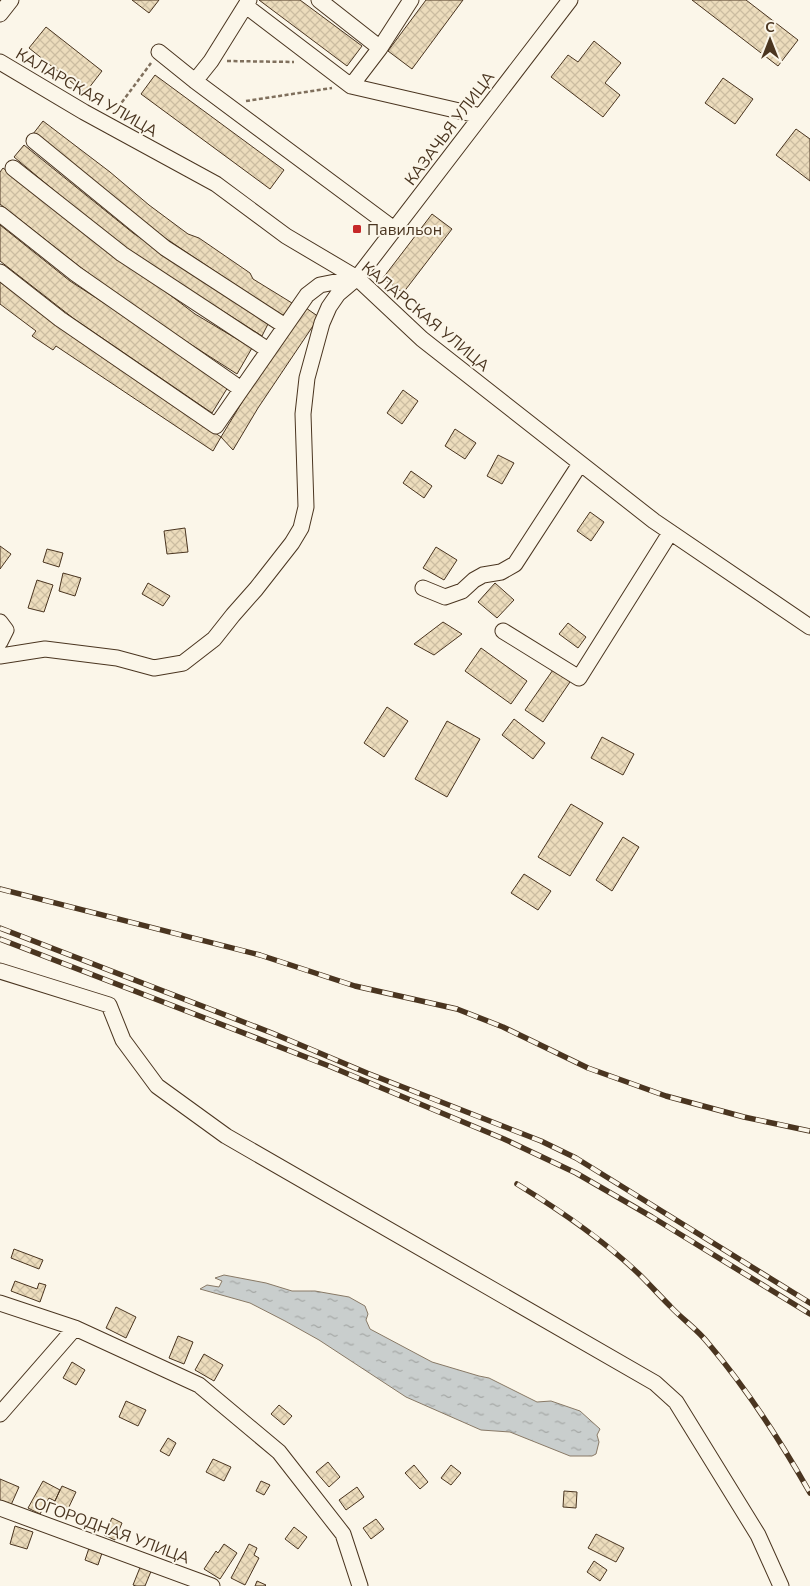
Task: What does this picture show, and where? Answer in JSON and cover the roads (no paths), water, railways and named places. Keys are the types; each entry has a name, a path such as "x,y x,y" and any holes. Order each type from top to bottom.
{"street":[{"path":"0,14 11,0"},
{"path":"318,0 380,48"},
{"path":"351,86 380,48 411,0"},
{"name":"КАЗАЧЬЯ УЛИЦА","path":"0,656 45,649 117,658 154,668 183,663 214,639 261,583 292,543 301,528 306,507 303,414 307,378 322,323 329,307 338,294 357,278 570,0"},
{"path":"195,81 248,3 318,62 351,86 481,116"},
{"path":"159,52 394,230"},
{"name":"КАЛАРСКАЯ УЛИЦА","path":"0,62 106,124 216,184 286,236 357,278 422,339 580,464 670,532 810,627"},
{"path":"34,141 165,248 285,326"},
{"path":"13,168 122,254 268,350"},
{"path":"0,214 76,274 241,389"},
{"path":"0,272 60,319 216,426 307,295 320,285 357,278"},
{"path":"423,588 445,597 462,591 483,575 501,572 514,564 580,464"},
{"path":"503,631 579,678 670,532"},
{"path":"0,971 109,1005 123,1040 157,1086 226,1136 654,1383 676,1402 758,1535 781,1586"},
{"path":"0,1303 75,1328 199,1386 278,1452 343,1534 360,1586"},
{"path":"0,1414 75,1328"},
{"name":"ОГОРОДНАЯ УЛИЦА","path":"0,1508 212,1586"}],"water":[{"path":"224,1275 266,1283 292,1291 315,1291 349,1297 365,1306 368,1314 366,1320 370,1329 432,1362 489,1378 537,1402 551,1401 580,1411 600,1429 597,1435 599,1442 596,1454 592,1456 570,1456 510,1432 481,1430 406,1397 319,1340 285,1321 250,1303 200,1289 207,1285 219,1287 222,1281 215,1278"}],"railway":[{"path":"0,889 260,955 355,986 457,1009 503,1027 588,1068 666,1096 744,1117 810,1131"},
{"path":"0,928 272,1033 367,1073 541,1141 576,1158 810,1303"},
{"path":"0,939 329,1066 504,1139 576,1173 652,1217 810,1314"},
{"path":"517,1184 566,1215 612,1250 704,1338 762,1415 810,1493"}],"place":[{"name":"Павильон","path":"357,229"}]}
